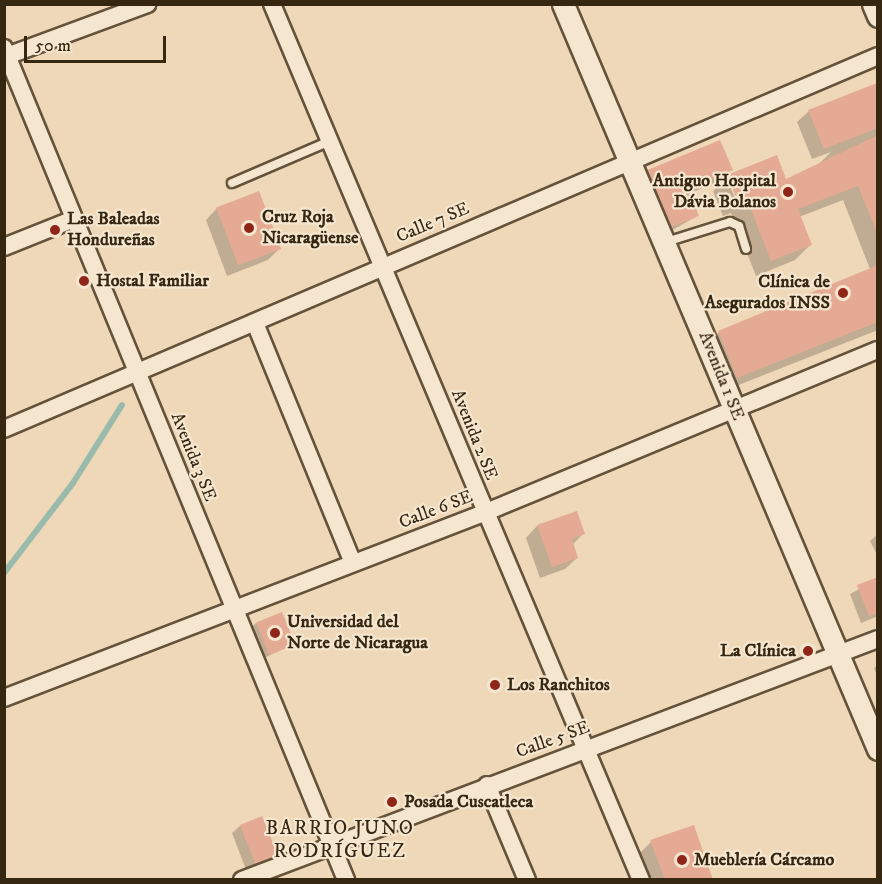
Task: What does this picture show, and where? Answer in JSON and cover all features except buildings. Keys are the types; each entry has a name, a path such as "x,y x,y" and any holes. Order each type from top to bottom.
{"street":[{"path":"6,54 147,4"},
{"name":"Avenida 2 SE","path":"272,4 582,750 641,879"},
{"name":"Avenida 1 SE","path":"563,4 666,242 836,656 878,749"},
{"path":"873,4 878,16"},
{"name":"Avenida 3 SE","path":"6,54 346,879"},
{"name":"Calle 7 SE","path":"4,429 139,376 382,265 878,56"},
{"path":"4,247 74,219"},
{"path":"255,323 353,563"},
{"name":"Calle 6 SE","path":"4,698 484,513 878,350"},
{"name":"Calle 5 SE","path":"242,879 878,639"},
{"path":"487,785 527,879"}],"lane":[{"path":"232,183 330,141"},
{"path":"666,242 730,222 739,226 746,249"}],"waterway":[{"path":"4,573 73,483 122,405"}],"place":[{"name":"Antiguo Hospital Dávia Bolanos","path":"788,192"},
{"name":"Cruz Roja Nicaragüense","path":"249,228"},
{"name":"Las Baleadas Hondureñas","path":"55,230"},
{"name":"Hostal Familiar","path":"84,281"},
{"name":"Clínica de Asegurados INSS","path":"843,293"},
{"name":"Universidad del Norte de Nicaragua","path":"275,633"},
{"name":"La Clínica","path":"808,651"},
{"name":"Los Ranchitos","path":"495,685"},
{"name":"Posada Cuscatleca","path":"392,802"},
{"name":"Mueblería Cárcamo","path":"682,860"}],"district":[{"name":"BARRIO JUNO RODRÍGUEZ","path":"340,840"}]}
